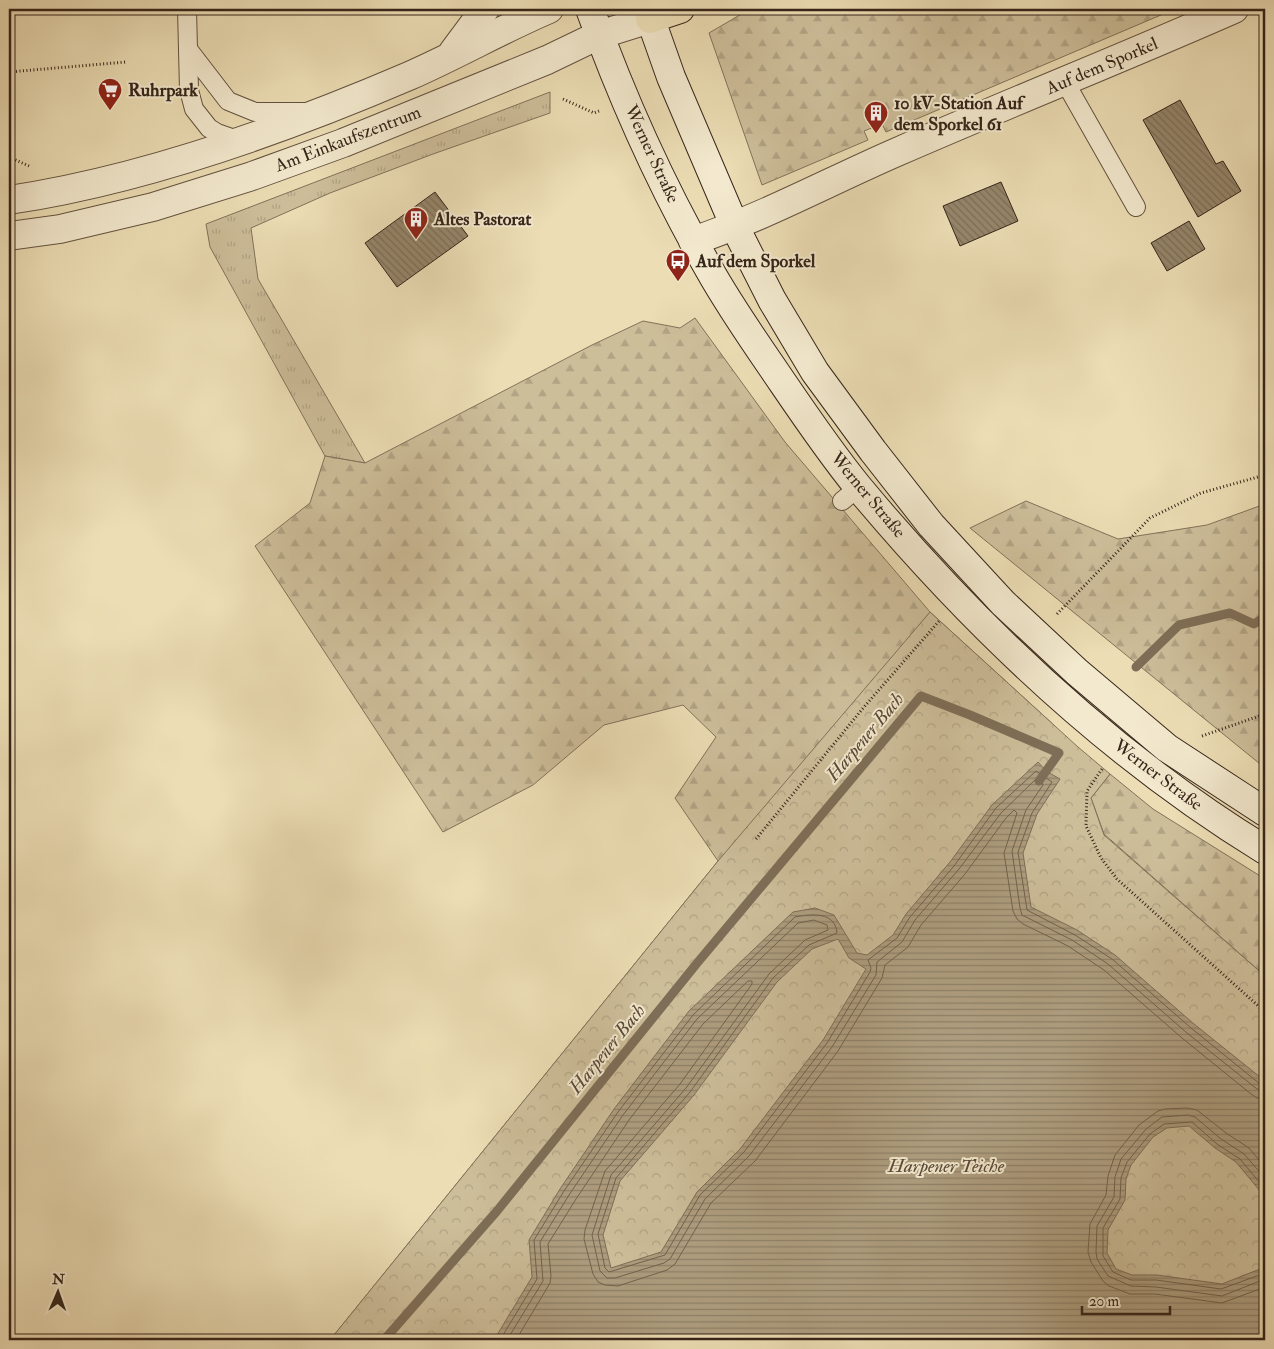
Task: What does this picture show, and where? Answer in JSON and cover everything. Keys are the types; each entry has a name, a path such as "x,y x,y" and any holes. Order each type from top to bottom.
{"highway":[{"path":"648,14 680,9"}],"main road":[{"name":"Am Einkaufszentrum","path":"449,57 485,9"},
{"name":"Am Einkaufszentrum","path":"9,200 89,185 187,159 240,141 410,76 549,9"},
{"name":"Werner Straße","path":"590,9 636,124 693,241 738,317 807,420 851,494 1024,663 1119,747 1183,796 1265,850"},
{"path":"623,9 648,14"},
{"name":"Auf dem Sporkel","path":"693,241 735,227 897,152 1234,9"},
{"name":"Am Einkaufszentrum","path":"9,236 60,228 153,207 252,176 343,143 547,60 648,14"},
{"name":"Werner Straße","path":"648,14 671,77 735,227 772,300 815,372 931,525 1003,603 1077,672 1167,748 1265,812"}],"lane":[{"path":"187,9 189,90 194,109 209,128 217,133 240,141"},
{"name":"Am Einkaufszentrum","path":"188,49 228,101 255,112 317,112"},
{"path":"1065,82 1136,207"}],"path":[{"path":"9,72 126,62"},
{"path":"564,100 594,113"},
{"path":"1037,634 1150,518 1201,493 1265,474"},
{"path":"756,839 864,707 943,616"},
{"path":"1202,736 1265,714"},
{"path":"1119,747 1106,762 1087,791 1086,826 1101,858 1117,879 1265,1012"}],"green space":[{"path":"750,9 1175,9 886,132 882,124 864,131 868,140 762,185 709,33"},
{"path":"550,92 550,113 330,193 251,228 258,279 365,463 325,456 210,247 206,224"},
{"path":"695,318 785,442 930,612 1056,727 330,1340 718,861 675,798 716,737 683,705 604,725 533,785 443,832 255,546 310,503 325,456 365,463 592,345 643,321 680,328"},
{"path":"1026,501 1118,539 1207,525 1265,504 1265,768 970,528"},
{"path":"930,612 1110,774 1091,798 1104,835 1265,976 1265,1340 330,1340 718,861"},
{"path":"1110,774 1153,809 1265,879 1265,976 1104,834 1091,798"}],"water":[{"name":"Harpener Teiche","path":"1038,762 1046,771 1060,779 1037,814 1023,853 1031,907 1077,930 1115,955 1194,1024 1265,1081 1265,1197 1236,1162 1215,1148 1189,1126 1167,1128 1153,1137 1131,1165 1126,1179 1125,1200 1108,1230 1107,1253 1116,1269 1132,1275 1157,1275 1222,1284 1265,1267 1265,1340 494,1340 532,1277 529,1240 560,1189 614,1109 689,1011 793,912 815,908 834,915 857,953 867,955 893,935 906,914 950,862 992,805","holes":["838,939 849,958 866,969 823,1040 740,1149 697,1192 661,1252 611,1268 603,1235 620,1181 694,1095 777,982 812,949"]}],"building":[{"path":"1180,100 1216,164 1223,161 1241,191 1198,217 1143,120"},
{"path":"1001,182 1018,221 960,246 943,206"},
{"name":"Altes Pastorat","path":"435,192 468,236 397,287 365,243"},
{"path":"1189,221 1205,249 1167,271 1151,243"}],"waterway":[{"name":"Harpener Bach","path":"1136,667 1179,625 1230,613 1254,624 1265,617"},
{"name":"Harpener Bach","path":"384,1340 497,1211 698,962 921,696 1059,753 1039,781"}],"place":[{"name":"Ruhrpark","path":"110,111"},
{"name":"10 kV-Station Auf dem Sporkel 61","path":"876,134"},
{"name":"Altes Pastorat","path":"416,240"},
{"name":"Auf dem Sporkel","path":"678,282"}]}
